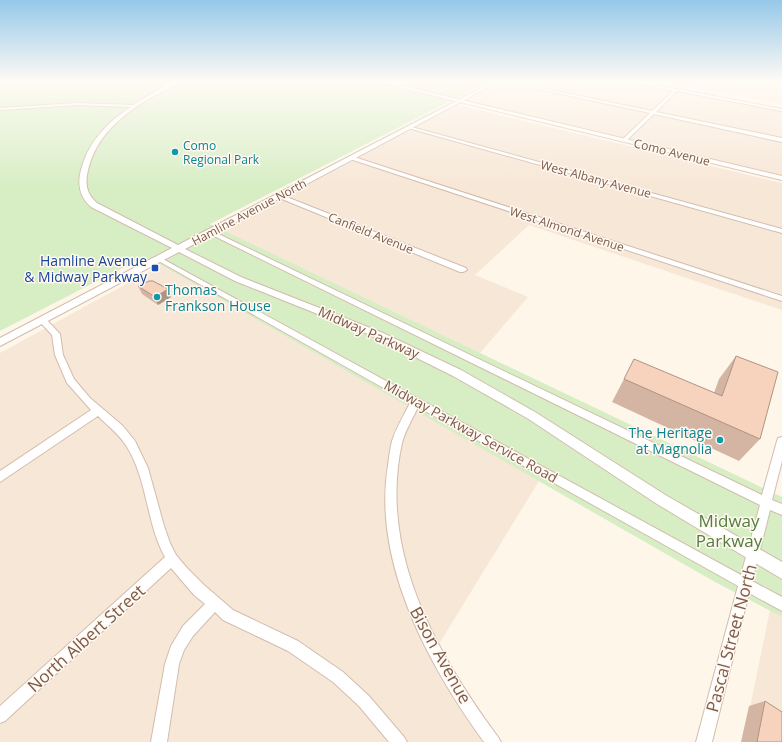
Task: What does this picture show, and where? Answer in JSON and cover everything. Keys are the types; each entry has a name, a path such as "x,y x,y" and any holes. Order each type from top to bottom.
{"main road":[{"name":"Como Avenue","path":"522,116 782,178"}],"street":[{"name":"Midway Parkway","path":"121,116 109,126 91,148 84,168 82,186 84,195 98,208 180,248 238,279 379,335 457,373 531,415 662,500 782,571"},
{"name":"Hamline Avenue North","path":"0,342 432,116"},
{"path":"624,140 651,116"},
{"path":"666,116 782,140"},
{"name":"West Albany Avenue","path":"410,127 782,231"},
{"name":"West Almond Avenue","path":"352,158 782,299"},
{"name":"Canfield Avenue","path":"279,196 463,270"},
{"path":"210,232 782,510"},
{"name":"Midway Parkway Service Road","path":"159,259 782,604"},
{"path":"42,320 56,334 58,355 70,381 98,411 125,436 138,456 158,526 172,559 199,590 228,615 293,646 338,677 364,701 398,742"},
{"name":"Bison Avenue","path":"416,401 402,428 392,471 391,522 397,552 406,585 417,615 436,652 493,742"},
{"path":"0,477 98,411"},
{"name":"Pascal Street North","path":"704,742 782,441"},
{"name":"North Albert Street","path":"0,716 172,559"},
{"path":"159,742 172,664 178,646 188,631 214,604"}],"shaded area":[{"path":"438,116 502,116 782,183 782,310 529,225 475,275 528,297 480,353 233,236 225,237 221,231"},
{"path":"528,116 782,116 782,177"},
{"path":"161,265 539,481 431,657 491,742 0,742 0,353"},
{"path":"770,610 782,617 782,742 743,742"}],"green space":[{"path":"0,116 421,116 210,224 782,497 782,617 715,582 161,265 142,258 0,331"}],"building":[{"path":"149,281 153,281 168,289 155,297 138,286"},
{"path":"736,356 778,372 760,439 624,379 634,359 722,396"},
{"path":"765,701 782,712 782,742 757,742"}],"place":[{"name":"Como Regional Park","path":"175,152"},
{"name":"Hamline Avenue & Midway Parkway","path":"155,268"},
{"name":"Thomas Frankson House","path":"157,297"},
{"name":"The Heritage at Magnolia","path":"720,440"}]}
